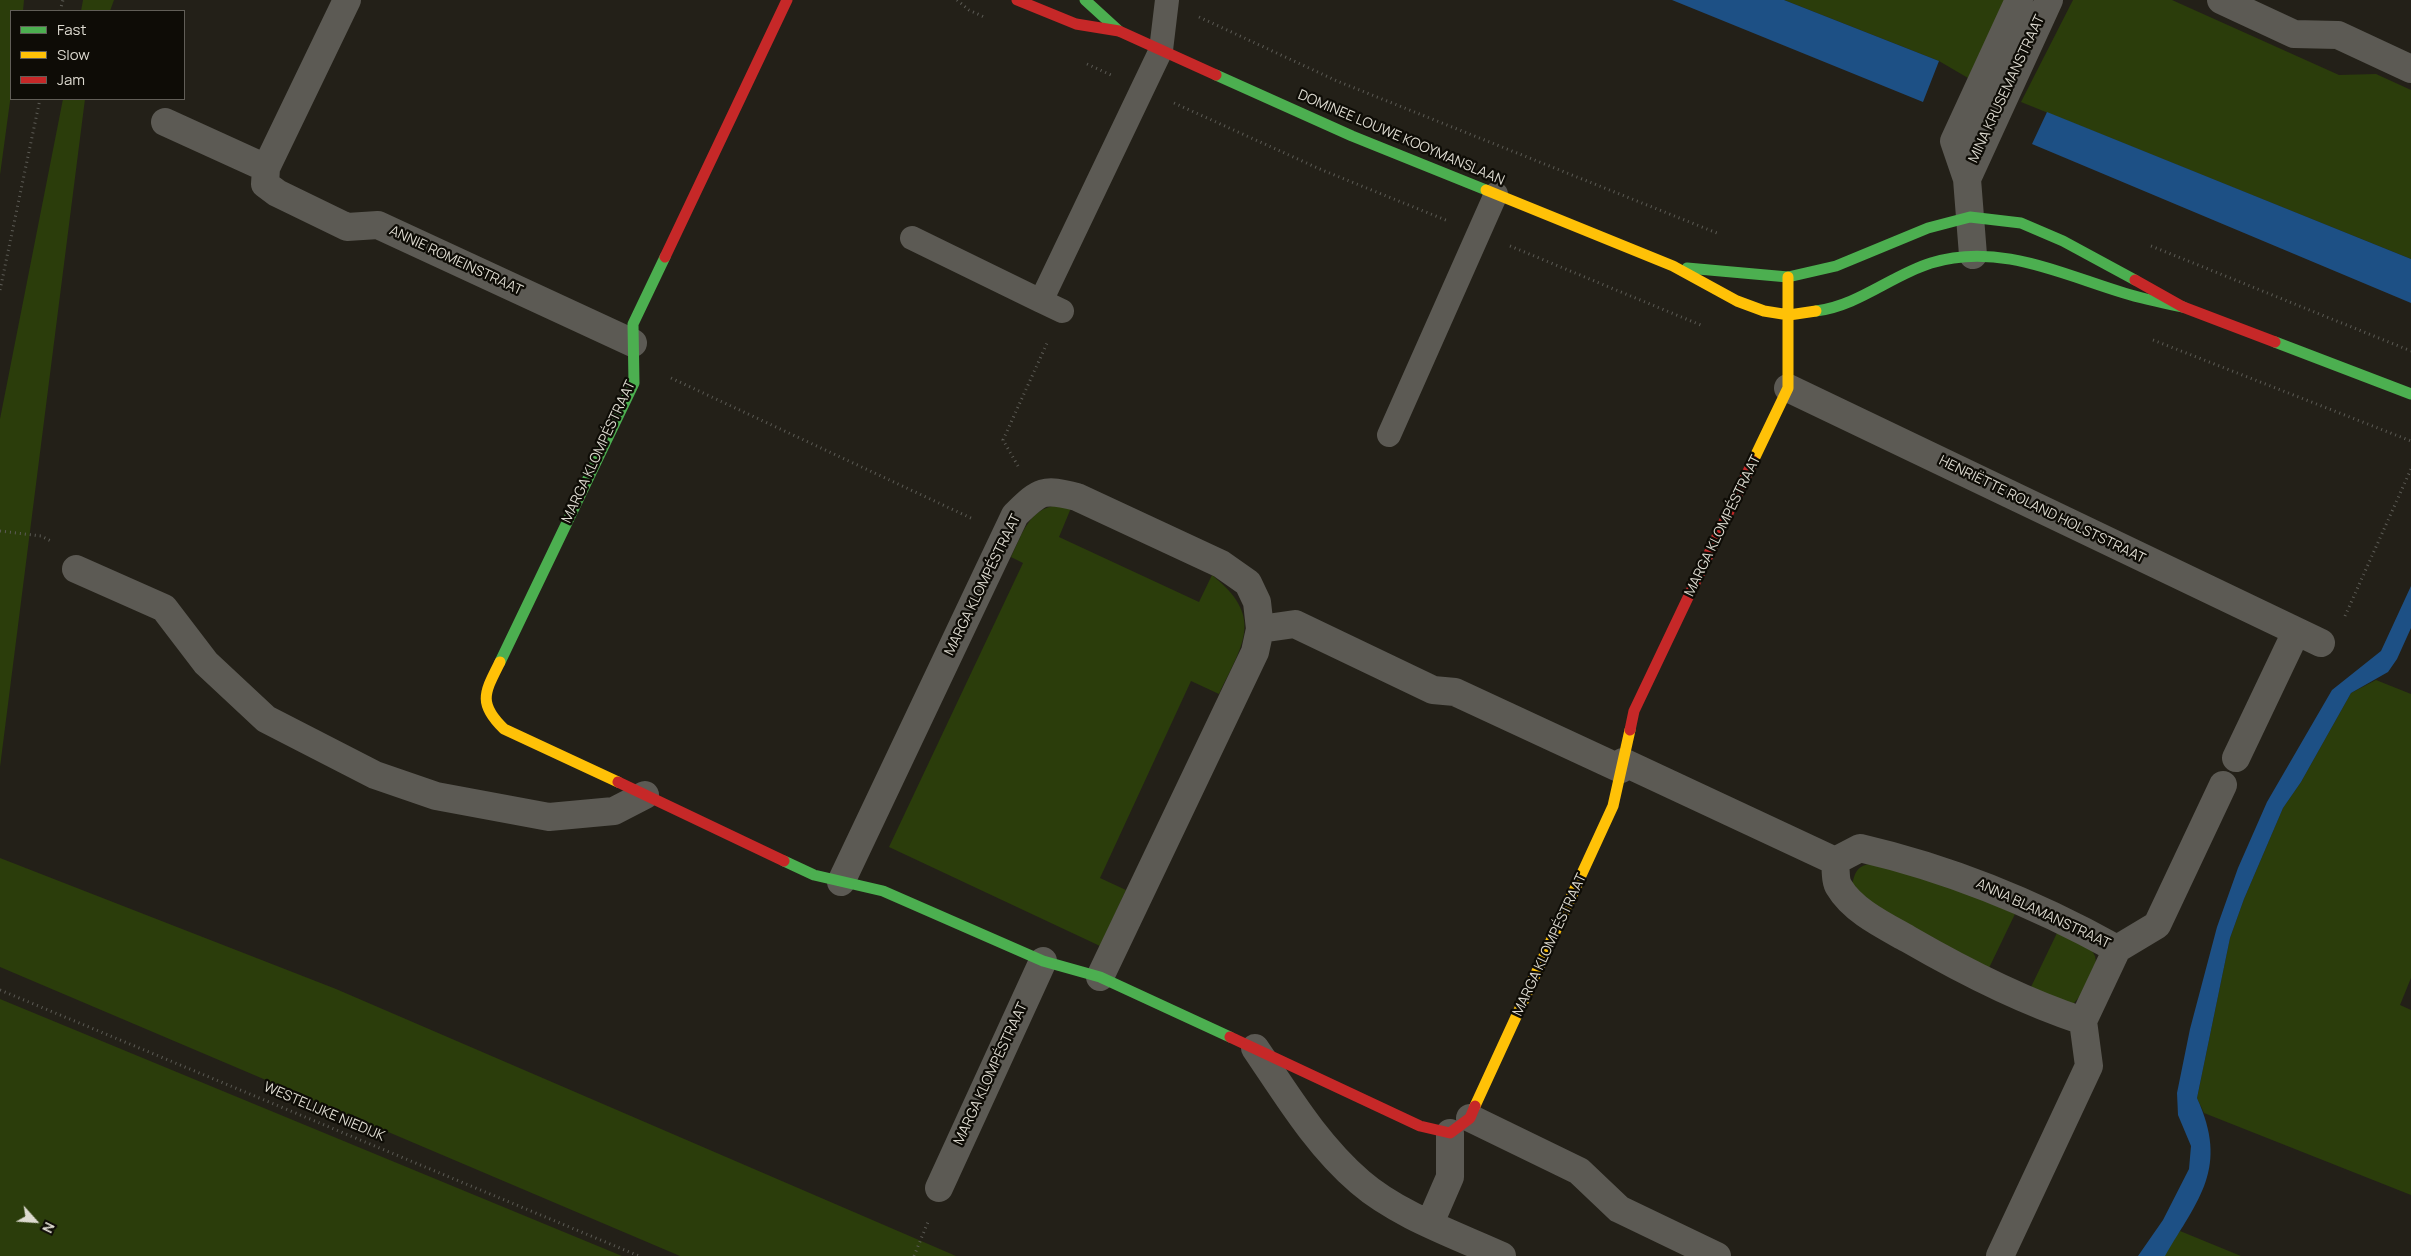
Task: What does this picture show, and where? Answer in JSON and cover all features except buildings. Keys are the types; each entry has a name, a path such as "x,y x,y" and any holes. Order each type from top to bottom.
{"street":[{"path":"165,122 266,168 347,0"},
{"name":"MARGA KLOMPÉSTRAAT","path":"787,0 633,324 634,382 487,688 484,703 490,716 504,729 814,875 883,891 1043,961 1100,977 1420,1126 1460,1126 1579,1171 1619,1209 1717,1256"},
{"name":"DOMINEE LOUWE KOOYMANSLAAN","path":"1017,0 1076,24 1119,31 1352,136 1673,266 1737,301 1764,311 1789,315 1834,309 1931,263 1973,255 2012,258 2126,294 2183,307"},
{"name":"DOMINEE LOUWE KOOYMANSLAAN","path":"1085,0 1119,31"},
{"name":"MINA KRUSEMANSTRAAT","path":"1973,255 1967,179 1954,141 2019,0"},
{"name":"MINA KRUSEMANSTRAAT","path":"1967,179 2049,0"},
{"path":"2222,0 2294,34 2338,35 2411,69"},
{"name":"ANNIE ROMEINSTRAAT","path":"266,168 265,184 277,193 348,227 378,225 633,352"},
{"name":"DOMINEE LOUWE KOOYMANSLAAN","path":"1673,266 1788,276 1836,266 1928,228 1970,217 2021,223 2063,241 2183,307 2411,394"},
{"name":"MARGA KLOMPÉSTRAAT","path":"1430,1223 1450,1177 1460,1126 1613,806 1634,711 1788,388 1788,276"},
{"name":"HENRIËTTE ROLAND HOLSTSTRAAT","path":"1788,388 2321,643"},
{"path":"1035,495 1052,490 1077,497 1222,564 1248,583 1257,602 1260,629 1255,652 1100,977"},
{"name":"MARGA KLOMPÉSTRAAT","path":"841,882 1005,534 1015,515 1035,495"},
{"path":"76,569 164,608 206,663 266,719 375,775 436,796 549,818 614,811 645,795"},
{"path":"1260,629 1295,624 1433,690 1455,692 1835,861 1838,886 1850,901 1880,924 1961,970 2043,1008 2083,1022 2088,1066 2000,1256"},
{"path":"2236,758 2296,632"},
{"path":"2117,949 2157,925 2222,785"},
{"name":"ANNA BLAMANSTRAAT","path":"1835,861 1860,848 1909,860 1996,889 2081,929 2117,949 2083,1022"},
{"name":"MARGA KLOMPÉSTRAAT","path":"939,1188 1043,961"},
{"path":"1255,1048 1312,1133 1360,1182 1388,1202 1502,1256"}],"lane":[{"path":"1041,301 1161,50 1166,1"},
{"path":"1390,435 1496,194"},
{"path":"912,238 1062,311"}],"path":[{"path":"1166,1 1337,81 1719,234"},
{"path":"0,290 40,100"},
{"path":"2147,244 2411,351"},
{"path":"1035,495 1003,440 1062,311"},
{"path":"633,352 1005,534"},
{"path":"2344,618 2411,468"},
{"path":"0,531 41,536 75,553 76,569"},
{"name":"WESTELIJKE NIEDIJK","path":"0,990 638,1256"},
{"path":"914,1256 929,1219"}],"green space":[{"path":"0,0 24,0 23,10 10,10 10,100 0,175"},
{"path":"83,0 114,0 110,10 81,10"},
{"path":"1784,0 2005,0 1968,78 1939,61"},
{"path":"2073,0 2172,0 2339,75 2376,74 2411,90 2411,259 2021,102"},
{"path":"63,100 85,100 0,767 0,419"},
{"path":"1057,505 1071,508 1059,537 1199,602 1212,575 1239,604 1244,617 1241,645 1219,694 1191,681 1100,878 1126,890 1100,946 889,847 1023,563 1011,557 1019,539 1033,517 1047,508"},
{"path":"2376,680 2411,694 2411,978 2400,1005 2411,1010 2411,1195 2204,1113 2197,1098 2230,938 2244,899 2283,808 2301,782 2351,693"},
{"path":"0,858 336,989 956,1256 680,1256 0,967"},
{"path":"1875,863 1967,893 2015,914 1989,968 1934,941 1860,896 1852,886 1854,876 1861,867"},
{"path":"2057,933 2091,949 2095,956 2096,962 2080,996 2074,1003 2064,1003 2031,987"},
{"path":"0,999 622,1256 0,1256"},
{"path":"2180,1231 2241,1256 2162,1256"}],"water":[{"path":"1672,0 1784,0 1939,61 1923,102"},
{"path":"2047,112 2411,259 2411,303 2032,144"},
{"path":"2411,586 2411,628 2397,659 2388,672 2351,693 2301,782 2283,808 2244,899 2230,938 2197,1098 2206,1123 2210,1144 2210,1163 2206,1182 2199,1199 2165,1256 2138,1256 2163,1220 2189,1169 2191,1146 2178,1115 2177,1093 2190,1029 2217,927 2238,868 2267,802 2332,690 2381,651"}],"traffic: fast":[{"path":"1085,0 1119,31"},
{"path":"1216,75 1352,136 1486,190"},
{"path":"1687,268 1788,277 1836,266 1928,228 1970,217 2021,223 2063,241 2135,280"},
{"path":"1816,311 1831,308 1861,297 1902,275 1931,263 1956,257 1981,256 2029,263 2131,295 2183,307"},
{"path":"500,662 634,383 633,324 665,257"},
{"path":"2275,342 2411,394"},
{"path":"784,861 814,875 883,891 1043,961 1100,977 1230,1037"}],"traffic: slow":[{"path":"1486,190 1673,266 1737,301 1764,311 1789,315 1816,311"},
{"path":"1753,461 1788,388 1788,277"},
{"path":"500,662 486,697 490,712 495,720 504,729 618,782"},
{"path":"1475,1106 1613,806 1630,730"}],"traffic: jam":[{"path":"665,257 787,0"},
{"path":"1017,0 1076,24 1119,31 1216,75"},
{"path":"2135,280 2183,307 2275,342"},
{"path":"1630,730 1634,711 1753,461"},
{"path":"618,782 784,861"},
{"path":"1230,1037 1420,1126 1450,1133 1470,1118 1475,1106"}]}
